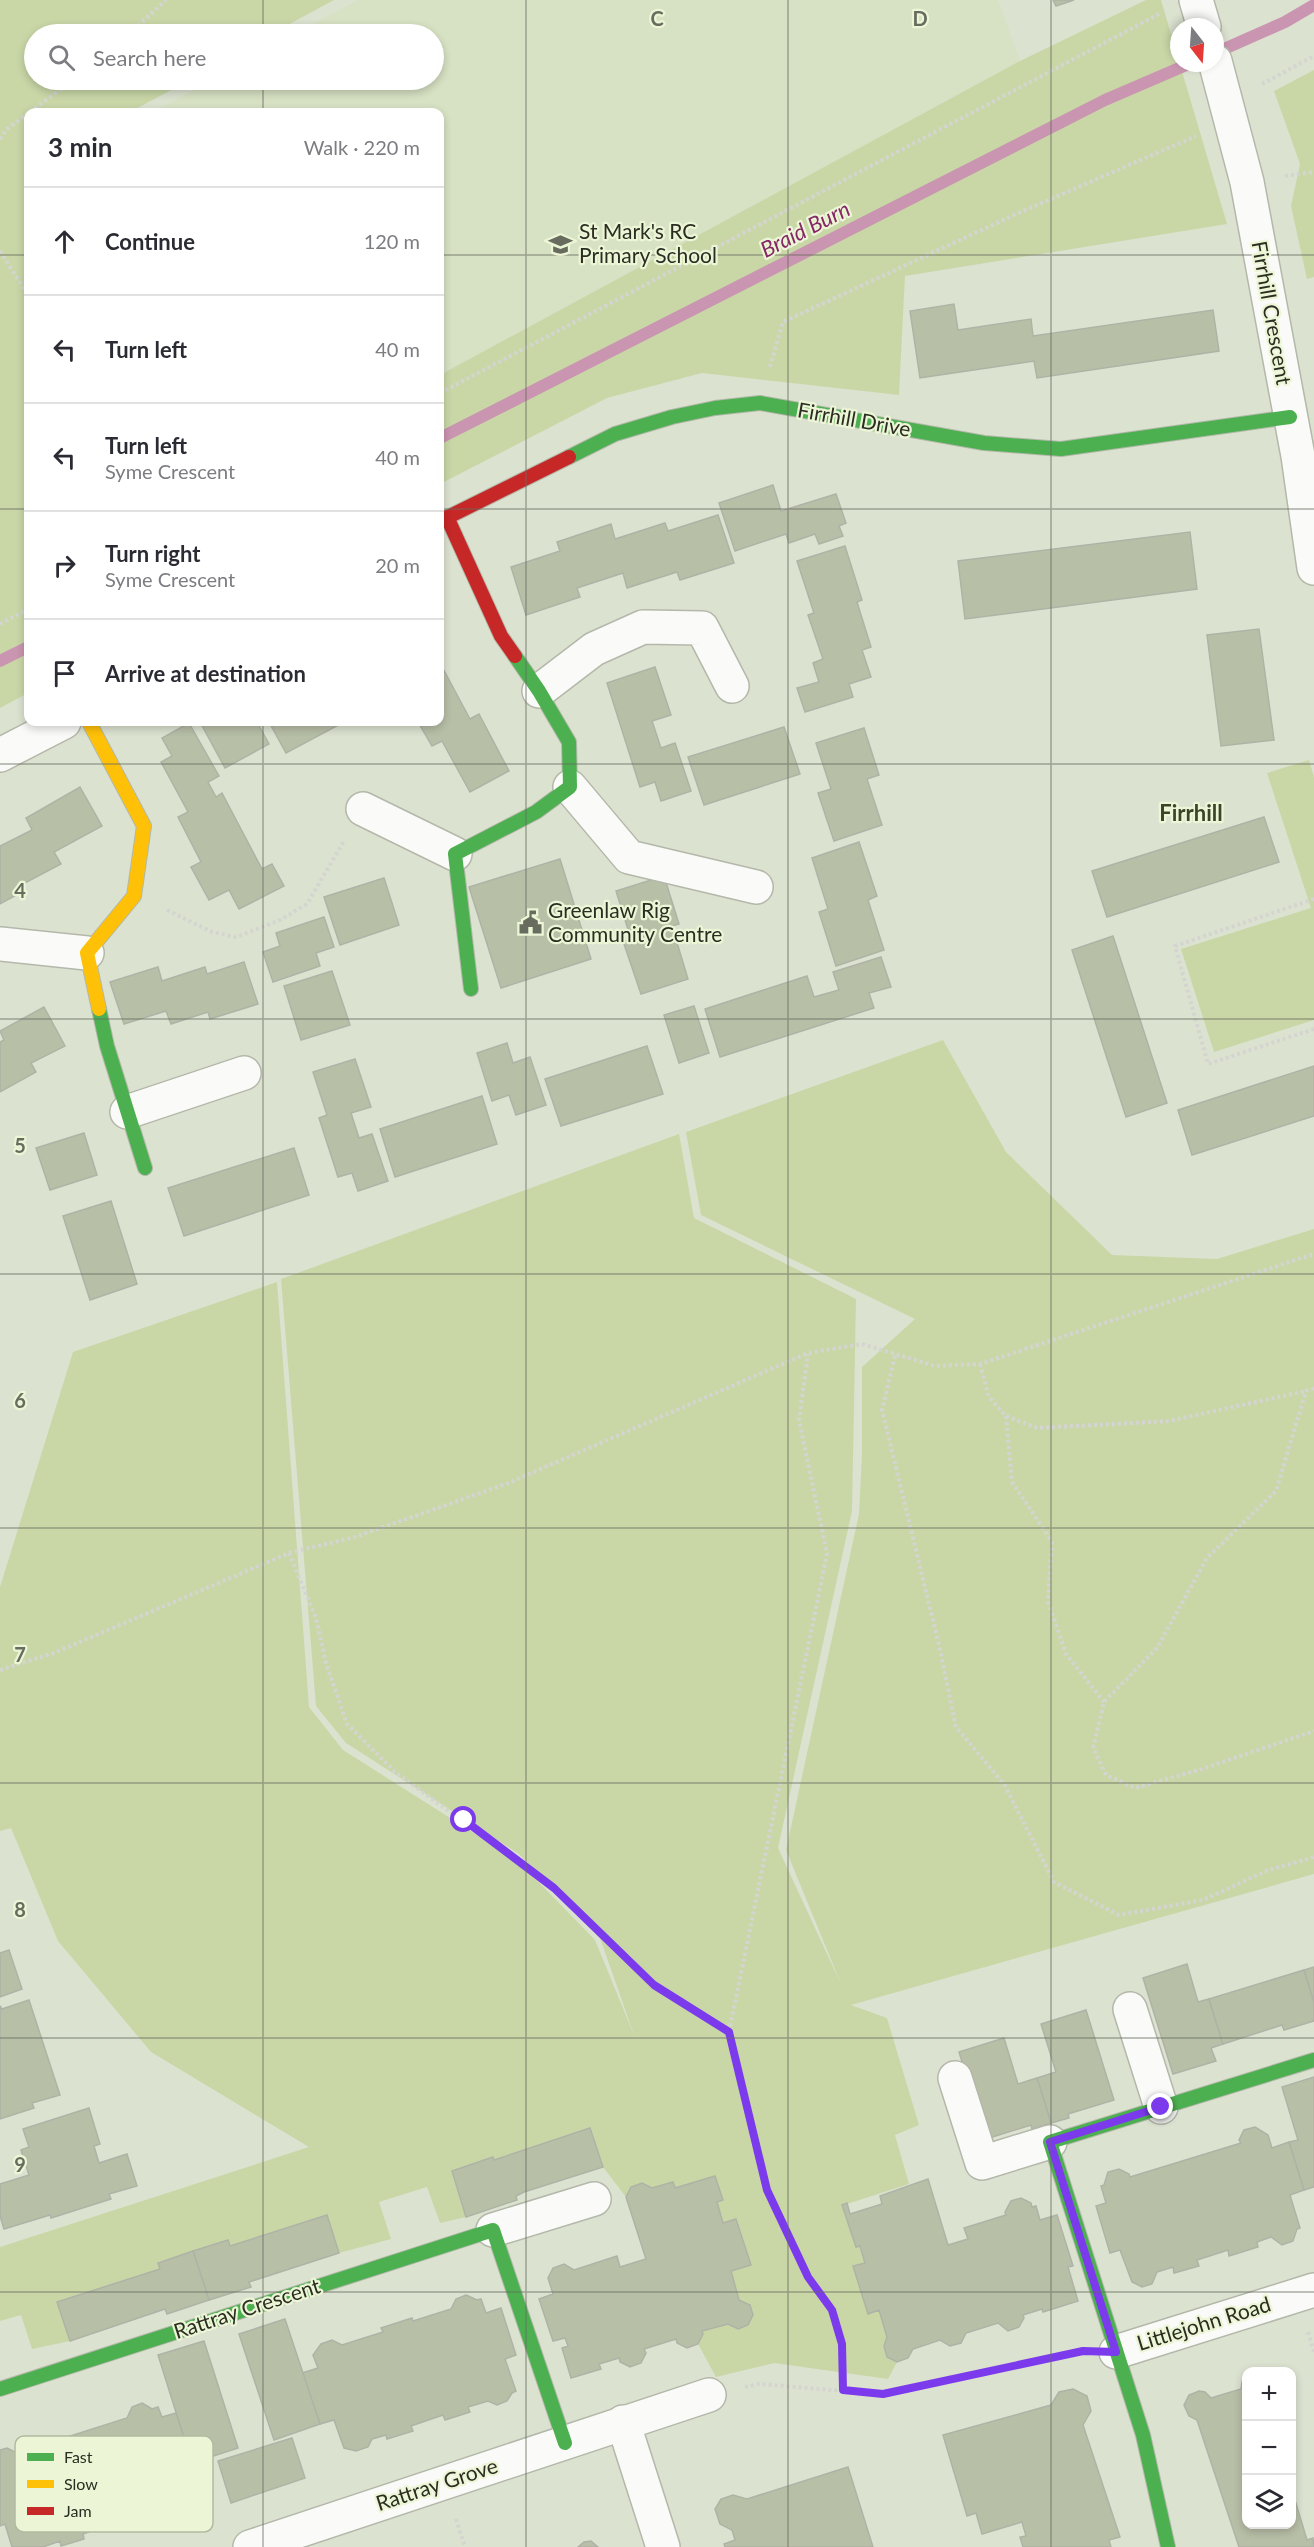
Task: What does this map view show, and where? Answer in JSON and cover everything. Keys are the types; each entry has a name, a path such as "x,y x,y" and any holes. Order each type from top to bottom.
{"street":[{"path":"1196,0 1201,18"},
{"name":"Firrhill Crescent","path":"1218,72 1247,182 1290,417 1314,568"},
{"name":"Firrhill Drive","path":"444,519 615,435 704,410 760,403 984,443 1061,449 1290,417"},
{"path":"444,521 501,636 539,691 568,742 570,787 629,857 756,887"},
{"path":"539,691 594,649 643,627 702,628 732,686"},
{"path":"0,754 56,726"},
{"path":"87,953 134,896 144,826 91,726"},
{"path":"455,854 537,812 570,787"},
{"path":"363,809 455,854"},
{"path":"455,854 471,989"},
{"path":"0,944 87,953"},
{"path":"87,953 107,1046 145,1168"},
{"path":"127,1112 244,1073"},
{"path":"1130,2009 1161,2107"},
{"path":"955,2078 982,2163 1314,2060"},
{"path":"1050,2142 1116,2352"},
{"name":"Rattray Crescent","path":"0,2389 594,2199"},
{"path":"494,2230 565,2443"},
{"name":"Littlejohn Road","path":"1168,2547 1143,2435 1116,2352 1314,2290"},
{"name":"Rattray Grove","path":"250,2547 709,2395"},
{"path":"623,2422 663,2547"}],"path":[{"path":"140,24 165,0"},
{"path":"444,391 1164,11"},
{"path":"760,403 783,322 1014,215 1197,136 1227,102 1314,56"},
{"path":"36,108 60,90"},
{"path":"0,139 6,130 24,117"},
{"path":"0,250 24,289"},
{"path":"0,624 24,611"},
{"path":"134,896 212,932 236,938 278,921 307,904 363,809"},
{"path":"1314,899 1175,946 1208,1064 1314,1029"},
{"path":"0,1670 54,1653 289,1553 355,1537 506,1484 808,1353 862,1344 895,1356 934,1366 980,1364 1314,1254"},
{"path":"808,1353 799,1420 827,1554 729,2032 767,2190 808,2277 832,2310 842,2344 843,2390"},
{"path":"895,1356 882,1410 939,1645 956,1727 1004,1784 1054,1882 1119,1915 1203,1900 1266,1871 1314,1857"},
{"path":"980,1364 989,1397 1006,1416 1037,1428 1169,1421 1314,1388"},
{"path":"1306,1391 1276,1491 1208,1558 1157,1648 1104,1702 1093,1748 1106,1775 1135,1788 1202,1769 1314,1731"},
{"path":"1006,1416 1012,1482 1052,1542 1048,1600 1066,1654 1104,1702"},
{"path":"289,1553 316,1618 326,1663 347,1724 395,1772 554,1888 654,1985 729,2032"},
{"path":"709,2395 758,2384 883,2394 1083,2351 1116,2352"}],"shaded area":[{"path":"0,0 334,0 290,24 24,24 24,90 171,90 138,108 24,108 24,695 0,708"},
{"name":"St Mark's RC Primary School","path":"358,0 998,0 1020,61 444,373 444,108 160,108 194,90 444,90 444,24 314,24"},
{"path":"1146,0 1161,0 1170,31 1170,72 1182,72 1227,224 905,276 899,395 702,373 607,398 444,482 444,373 1020,61"},
{"path":"1314,70 1314,277 1307,279 1291,206 1300,164 1274,91"},
{"path":"1309,760 1314,777 1314,1020 1214,1052 1181,949 1311,908 1267,773"},
{"path":"943,1040 1006,1152 1112,1255 1217,1259 1314,1229 1314,1874 851,2005 887,2018 919,2125 895,2135 909,2184 847,2204 865,2263 854,2266 868,2313 879,2310 887,2337 884,2346 887,2357 897,2362 888,2379 774,2363 716,2377 698,2344 703,2334 702,2331 728,2324 748,2325 753,2315 750,2305 739,2300 731,2271 751,2264 737,2219 723,2223 717,2202 723,2200 715,2176 675,2188 672,2182 652,2188 642,2183 632,2187 626,2197 603,2167 590,2129 452,2171 466,2217 440,2223 427,2187 379,2202 391,2239 339,2253 326,2215 230,2246 227,2240 158,2262 160,2269 57,2302 70,2341 32,2349 21,2315 0,2321 0,2247 309,2147 151,2052 58,1941 11,1828 0,1831 0,1587 73,1352 277,1282 309,1707 343,1750 518,1861 595,1940 634,2035 600,1938 519,1854 346,1743 316,1706 281,1279 679,1134 694,1218 856,1299 852,1511 778,1848 841,1984 786,1850 859,1514 862,1367 915,1319 701,1215 686,1132"}],"building":[{"path":"1053,0 1074,0 1056,6"},
{"path":"954,304 958,330 1031,319 1033,336 1213,310 1219,351 1037,378 1034,361 920,378 910,311"},
{"path":"773,485 781,511 836,494 846,523 839,526 843,536 819,544 815,534 789,543 786,534 735,551 719,503"},
{"path":"718,515 734,563 680,580 677,572 627,588 623,573 577,588 580,597 526,615 511,567 560,551 557,542 611,524 615,539 665,523 668,531"},
{"path":"1190,532 1197,589 965,619 958,561"},
{"path":"845,546 862,600 857,602 871,647 862,650 871,677 849,684 853,697 805,712 797,688 819,682 813,663 823,659 808,615 814,613 797,561"},
{"path":"1259,629 1274,740 1221,746 1207,635"},
{"path":"655,667 671,715 652,721 661,748 675,743 691,791 661,801 655,782 640,787 607,683"},
{"path":"444,670 470,719 479,714 509,771 470,792 442,741 432,746 420,726 444,726"},
{"path":"184,726 191,726 219,776 208,782 216,797 222,793 262,869 272,864 284,886 239,909 229,890 209,900 191,867 201,862 178,817 188,812 161,762 172,756 162,738"},
{"path":"202,726 259,726 269,744 225,768"},
{"path":"271,726 337,726 286,753"},
{"path":"784,727 800,774 704,805 688,757"},
{"path":"864,728 879,775 867,779 882,825 834,841 818,793 831,789 816,743"},
{"path":"80,787 102,826 54,852 61,864 19,886 22,892 0,904 0,846 32,830 26,818"},
{"path":"1264,817 1279,862 1107,917 1092,871"},
{"path":"859,842 877,896 868,900 884,950 836,966 819,912 828,909 812,858"},
{"name":"Greenlaw Rig Community Centre","path":"560,859 591,959 501,988 469,887"},
{"path":"664,876 679,924 672,926 688,979 641,994 623,941 631,939 616,891"},
{"path":"384,878 399,925 340,945 324,897"},
{"path":"324,917 334,947 316,953 320,966 273,982 263,952 280,946 276,933"},
{"path":"1113,936 1167,1103 1126,1117 1072,950"},
{"path":"881,957 891,987 869,993 874,1008 720,1057 705,1009 807,976 814,997 839,990 833,972"},
{"path":"244,962 258,1004 210,1019 208,1012 171,1024 166,1011 124,1024 110,982 158,967 162,981 205,967 207,974"},
{"path":"332,971 350,1025 301,1040 284,986"},
{"path":"694,1006 709,1053 679,1063 664,1015"},
{"path":"44,1007 65,1046 31,1063 36,1072 0,1092 0,1042 4,1040 0,1031"},
{"path":"507,1043 513,1063 530,1057 546,1105 516,1115 509,1095 492,1101 477,1053"},
{"path":"647,1046 663,1094 561,1126 545,1079"},
{"path":"355,1059 371,1107 351,1113 359,1138 372,1134 388,1181 358,1191 352,1173 338,1177 319,1118 327,1115 313,1072"},
{"path":"1314,1066 1314,1116 1192,1155 1178,1110"},
{"path":"482,1096 497,1144 395,1177 380,1129"},
{"path":"84,1133 97,1175 50,1190 36,1148"},
{"path":"294,1148 309,1195 184,1236 168,1188"},
{"path":"111,1201 137,1284 90,1300 63,1216"},
{"path":"9,1950 22,1989 0,1997 0,1953"},
{"path":"1187,1964 1198,2002 1209,1999 1223,2044 1211,2048 1216,2061 1173,2074 1143,1978"},
{"path":"1314,1967 1314,2003 1304,1970"},
{"path":"1304,1970 1314,2003 1314,2021 1284,2030 1282,2025 1223,2044 1209,1999"},
{"path":"29,2000 60,2095 32,2103 34,2108 0,2119 0,2006 2,2009"},
{"path":"1086,2010 1114,2100 1068,2114 1069,2118 1051,2123 1037,2078 1056,2072 1041,2024"},
{"path":"1004,2038 1018,2084 1037,2078 1051,2123 1032,2129 1031,2125 986,2139 959,2052"},
{"path":"1314,2077 1314,2187 1304,2190 1289,2142 1298,2140 1282,2087"},
{"path":"89,2108 100,2144 94,2146 99,2163 127,2154 137,2186 109,2194 111,2199 51,2218 50,2215 4,2229 0,2216 0,2184 29,2175 21,2150 29,2147 23,2129"},
{"path":"1255,2127 1268,2135 1272,2148 1289,2142 1304,2190 1290,2195 1300,2228 1297,2229 1293,2241 1282,2245 1271,2237 1257,2242 1258,2247 1229,2256 1228,2250 1197,2260 1199,2266 1174,2273 1173,2267 1157,2272 1152,2284 1142,2287 1132,2282 1120,2250 1110,2253 1096,2206 1106,2203 1101,2186 1104,2185 1108,2172 1119,2169 1129,2174 1130,2177 1241,2143 1239,2140 1244,2130"},
{"path":"590,2128 603,2167 524,2192 516,2196 517,2200 466,2217 452,2171 493,2157 494,2160"},
{"path":"715,2176 723,2200 717,2202 723,2223 736,2219 751,2265 731,2271 739,2300 750,2305 753,2315 748,2325 738,2329 728,2324 702,2331 703,2334 698,2344 687,2348 677,2343 676,2339 644,2349 646,2353 641,2363 630,2367 620,2362 619,2358 599,2364 601,2369 571,2378 562,2348 568,2346 565,2338 553,2341 539,2299 553,2294 548,2278 553,2268 564,2264 574,2270 617,2256 620,2267 646,2259 626,2197 631,2187 642,2183 652,2188 673,2182 675,2188"},
{"path":"928,2179 948,2245 968,2239 964,2228 1006,2215 1005,2212 1011,2201 1021,2198 1031,2203 1032,2207 1036,2206 1040,2220 1057,2215 1073,2266 1068,2267 1078,2301 1043,2312 1042,2309 1023,2315 1024,2318 1019,2327 1008,2331 998,2323 966,2333 961,2343 950,2346 940,2340 913,2349 908,2358 897,2362 887,2357 884,2346 887,2337 879,2310 868,2314 853,2266 865,2263 860,2246 856,2247 842,2205 847,2203 850,2214 882,2204 880,2196"},
{"path":"327,2215 339,2253 249,2282 251,2287 209,2300 193,2251 228,2240 230,2246"},
{"path":"193,2251 209,2300 167,2314 165,2309 70,2341 57,2302 160,2269 158,2263"},
{"path":"466,2295 477,2300 481,2299 486,2313 501,2308 516,2355 505,2359 516,2391 507,2401 497,2405 488,2401 468,2407 470,2412 445,2420 443,2415 411,2426 413,2431 387,2439 386,2435 372,2439 368,2447 356,2451 344,2448 334,2420 320,2424 302,2373 318,2368 313,2355 321,2344 332,2340 342,2345 383,2332 381,2328 451,2309 456,2299"},
{"path":"285,2319 320,2424 274,2440 239,2334"},
{"path":"204,2341 238,2448 213,2456 213,2436 184,2436 158,2355"},
{"path":"1242,2382 1242,2529 1296,2529 1296,2503 1307,2540 1313,2538 1314,2547 1239,2547 1197,2420 1189,2416 1184,2405 1189,2395 1199,2391 1205,2392 1211,2398 1241,2389"},
{"path":"1073,2389 1087,2396 1091,2411 1083,2425 1120,2537 1109,2540 1111,2547 1023,2547 1020,2537 1026,2536 1022,2522 982,2534 976,2513 967,2516 943,2435 1051,2405 1059,2392"},
{"path":"142,2403 152,2409 158,2407 162,2417 176,2413 183,2436 70,2436 127,2418 132,2407"},
{"path":"292,2438 305,2478 231,2503 218,2461"},
{"path":"7,2448 15,2452 15,2532 89,2532 83,2534 84,2539 61,2546 60,2541 43,2547 12,2547 5,2524 0,2526 0,2450"},
{"path":"848,2467 873,2547 725,2547 724,2544 735,2540 732,2530 720,2524 715,2509 721,2499 733,2495 747,2499"},
{"path":"591,2541 598,2547 578,2547 584,2542"}],"waterway":[{"name":"Braid Burn","path":"1224,49 1285,22 1314,5"},
{"name":"Braid Burn","path":"444,436 1105,100 1170,72"},
{"name":"Braid Burn","path":"0,661 24,649"}],"traffic: fast":[{"path":"569,457 615,434 672,417 715,408 760,403 984,443 1061,449 1290,417"},
{"path":"471,989 455,854 536,812 570,787 569,742 515,656"},
{"path":"99,1009 107,1046 145,1168"},
{"path":"1168,2547 1143,2435 1050,2142 1314,2060"},
{"path":"0,2389 493,2230 565,2443"}],"traffic: slow":[{"path":"91,726 144,826 134,896 87,953 99,1009"}],"traffic: jam":[{"path":"444,519 569,457"},
{"path":"447,517 501,636 515,656"}],"place":[{"name":"St Mark's RC Primary School","path":"561,244"},
{"name":"Greenlaw Rig Community Centre","path":"530,923"}],"district":[{"name":"Firrhill","path":"1191,813"}],"route":[{"path":"464,1820 554,1888 654,1985 687,2008 729,2032 767,2190 808,2277 832,2310 842,2344 843,2390 883,2394 1083,2351 1116,2352 1050,2142 1161,2107"}]}
